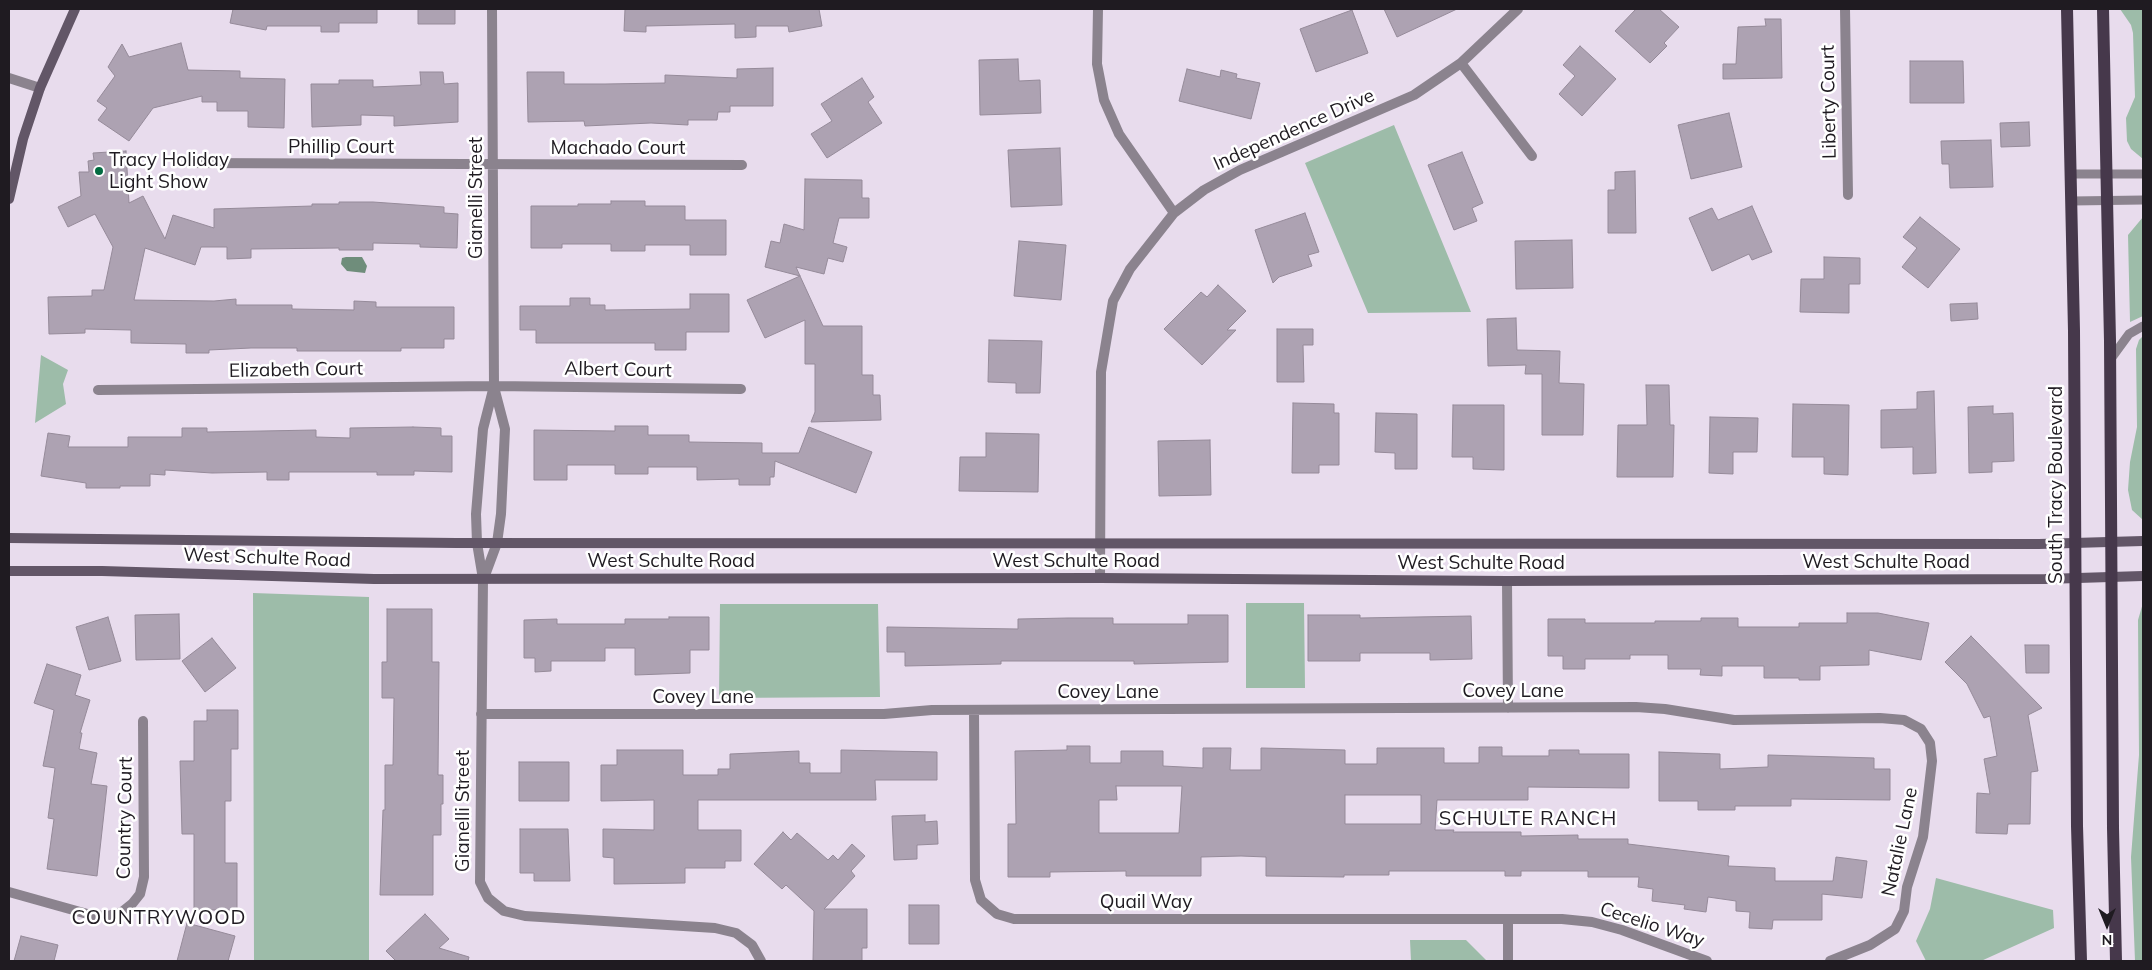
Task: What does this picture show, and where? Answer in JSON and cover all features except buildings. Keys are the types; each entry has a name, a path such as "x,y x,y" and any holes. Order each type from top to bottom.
{"main road":[{"path":"9,199 23,139 40,88 75,9"},
{"name":"South Tracy Boulevard","path":"2067,9 2072,201 2081,961"},
{"path":"2102,9 2108,201 2113,828 2116,961"},
{"name":"West Schulte Road","path":"9,538 476,543 1100,542 1466,544 2075,543 2143,541"},
{"name":"West Schulte Road","path":"9,571 102,571 374,579 1100,578 1507,581 2143,576"}],"street":[{"name":"Gianelli Street","path":"483,579 497,543 505,429 494,386 492,9"},
{"path":"1098,9 1097,64 1104,100 1119,134 1174,213"},
{"name":"Independence Drive","path":"1100,578 1101,372 1113,301 1130,269 1174,213 1204,190 1240,170 1414,95 1461,63 1518,9"},
{"name":"Liberty Court","path":"1845,9 1848,195"},
{"path":"1461,63 1532,156"},
{"path":"9,78 40,88"},
{"name":"Phillip Court","path":"189,163 493,165"},
{"name":"Machado Court","path":"493,165 742,165"},
{"name":"Gianelli Street","path":"494,386 483,429 476,514 476,543 483,579 480,882 488,898 504,911 525,916 715,928 736,933 752,945 761,961"},
{"name":"Albert Court","path":"494,386 741,389"},
{"name":"Elizabeth Court","path":"98,390 494,386"},
{"path":"1507,581 1508,708"},
{"name":"Covey Lane","path":"481,714 884,714 932,710 1636,707 1665,709 1734,720"},
{"name":"Quail Way","path":"974,710 975,880 981,900 997,914 1014,920 1508,919"},
{"name":"Natalie Lane","path":"1734,720 1880,718 1904,720 1921,729 1930,743 1932,761 1928,811 1923,837 1907,887 1904,911 1895,929 1870,945 1830,961"},
{"name":"Country Court","path":"9,892 91,915 107,916 122,912 140,894 144,877 143,720"},
{"path":"1508,919 1508,961"},
{"name":"Cecelio Way","path":"1508,919 1562,919 1592,922 1707,961"}],"lane":[{"path":"2071,174 2143,174"},
{"path":"2072,201 2143,200"},
{"path":"2110,360 2129,334 2143,326"}],"shaded area":[{"path":"2120,9 2143,9 2143,159 2131,149 2127,141 2126,118 2135,97 2133,33 2131,25"},
{"path":"1394,125 1471,312 1368,313 1305,163"},
{"path":"2143,217 2143,316 2130,322 2128,235"},
{"path":"362,257 367,266 365,273 347,271 341,264 342,258"},
{"path":"2143,336 2143,520 2132,510 2128,490 2130,462 2137,427 2136,349 2139,340"},
{"path":"41,355 68,370 63,384 66,404 35,423"},
{"path":"253,593 369,597 369,961 254,961"},
{"path":"1246,603 1304,603 1305,688 1246,688"},
{"path":"2143,603 2143,961 2135,961 2131,857 2139,755 2138,620"},
{"path":"720,604 878,604 880,697 719,698"},
{"path":"1936,878 2053,910 2054,928 1981,961 1926,961 1916,941 1930,909"},
{"path":"1410,940 1466,940 1487,961 1411,961"}],"place":[{"name":"Tracy Holiday Light Show","path":"99,171"}],"district":[{"name":"SCHULTE RANCH","path":"1528,819"},
{"name":"COUNTRYWOOD","path":"159,918"}]}
